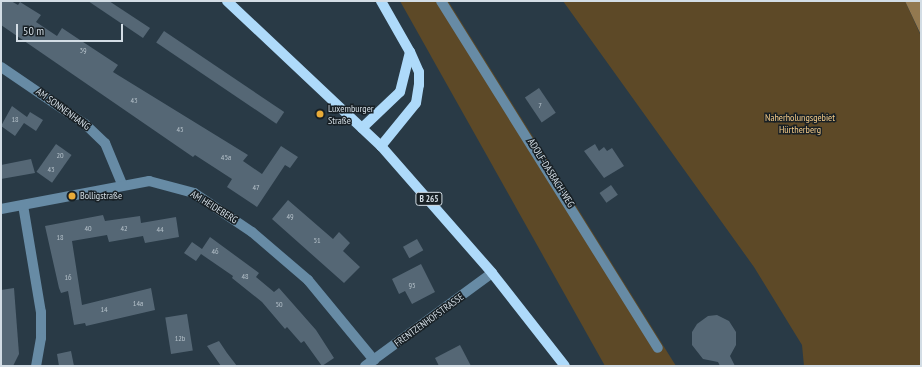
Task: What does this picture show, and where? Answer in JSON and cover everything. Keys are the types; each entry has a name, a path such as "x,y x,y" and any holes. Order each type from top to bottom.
{"main road":[{"name":"B 265","path":"227,1 381,146 492,272 565,366"},
{"path":"381,1 410,52 419,72 417,99 381,146"},
{"path":"362,128 400,92 410,52"}],"street":[{"name":"ADOLF-DASBACH-WEG","path":"441,1 658,348"},
{"name":"AM SONNENHANG","path":"1,67 85,124 105,143 122,184"},
{"name":"AM HEIDEBERG","path":"1,209 122,184 149,181 171,185 194,193 219,208 252,232 308,280 374,360"},
{"path":"23,205 41,312 41,338 36,366"},
{"name":"FRENTZENHOFSTRASSE","path":"365,366 492,272"}],"green space":[{"path":"400,1 448,1 676,366 605,366"},
{"name":"Naherholungsgebiet Hürtherberg","path":"563,1 905,1 921,36 921,366 804,366 802,345 754,267"}],"shaded area":[{"path":"905,1 921,1 921,35"}],"building":[{"path":"1,1 11,1 18,5 20,2 41,15 36,22 57,36 62,28 118,65 113,72 248,155 243,161 262,174 281,146 298,157 290,168 285,165 257,207 227,187 232,179 195,155 193,157 1,25"},
{"path":"88,1 109,1 150,28 143,38"},
{"path":"164,31 284,112 276,124 156,43"},
{"path":"539,88 556,113 542,122 525,98"},
{"path":"12,106 27,117 30,112 43,120 36,131 24,123 15,136 1,126"},
{"path":"56,144 72,155 52,183 36,172"},
{"path":"595,144 599,151 604,147 607,151 612,148 624,166 604,178 584,151"},
{"path":"31,159 35,173 1,179 1,165"},
{"path":"611,185 618,195 606,203 600,193"},
{"path":"288,200 333,239 339,232 350,243 343,251 360,267 344,283 272,219"},
{"path":"103,215 105,221 140,216 141,223 176,217 179,237 145,243 143,236 109,242 107,235 72,241 82,305 151,288 155,310 86,326 85,323 74,325 68,291 61,293 59,288 45,226"},
{"path":"210,237 259,273 256,277 274,292 279,288 316,330 334,358 322,366 304,341 301,343 287,327 285,329 262,302 232,278 233,276 201,254 196,261 184,253 192,242 202,249"},
{"path":"417,239 423,250 409,258 403,247"},
{"path":"421,264 435,292 412,304 405,291 399,294 392,279"},
{"path":"14,288 19,354 13,366 1,366 1,290"},
{"path":"187,314 193,351 171,354 165,317"},
{"path":"717,315 729,321 736,332 736,345 730,356 735,366 720,366 718,362 703,359 692,345 692,332 697,324 708,316"},
{"path":"219,341 237,366 221,366 207,346"},
{"path":"460,345 471,366 439,366 435,358"},
{"path":"71,351 74,366 59,366 57,354"}],"place":[{"name":"Luxemburger Straße","path":"320,114"},
{"name":"Bolligstraße","path":"72,196"}]}
